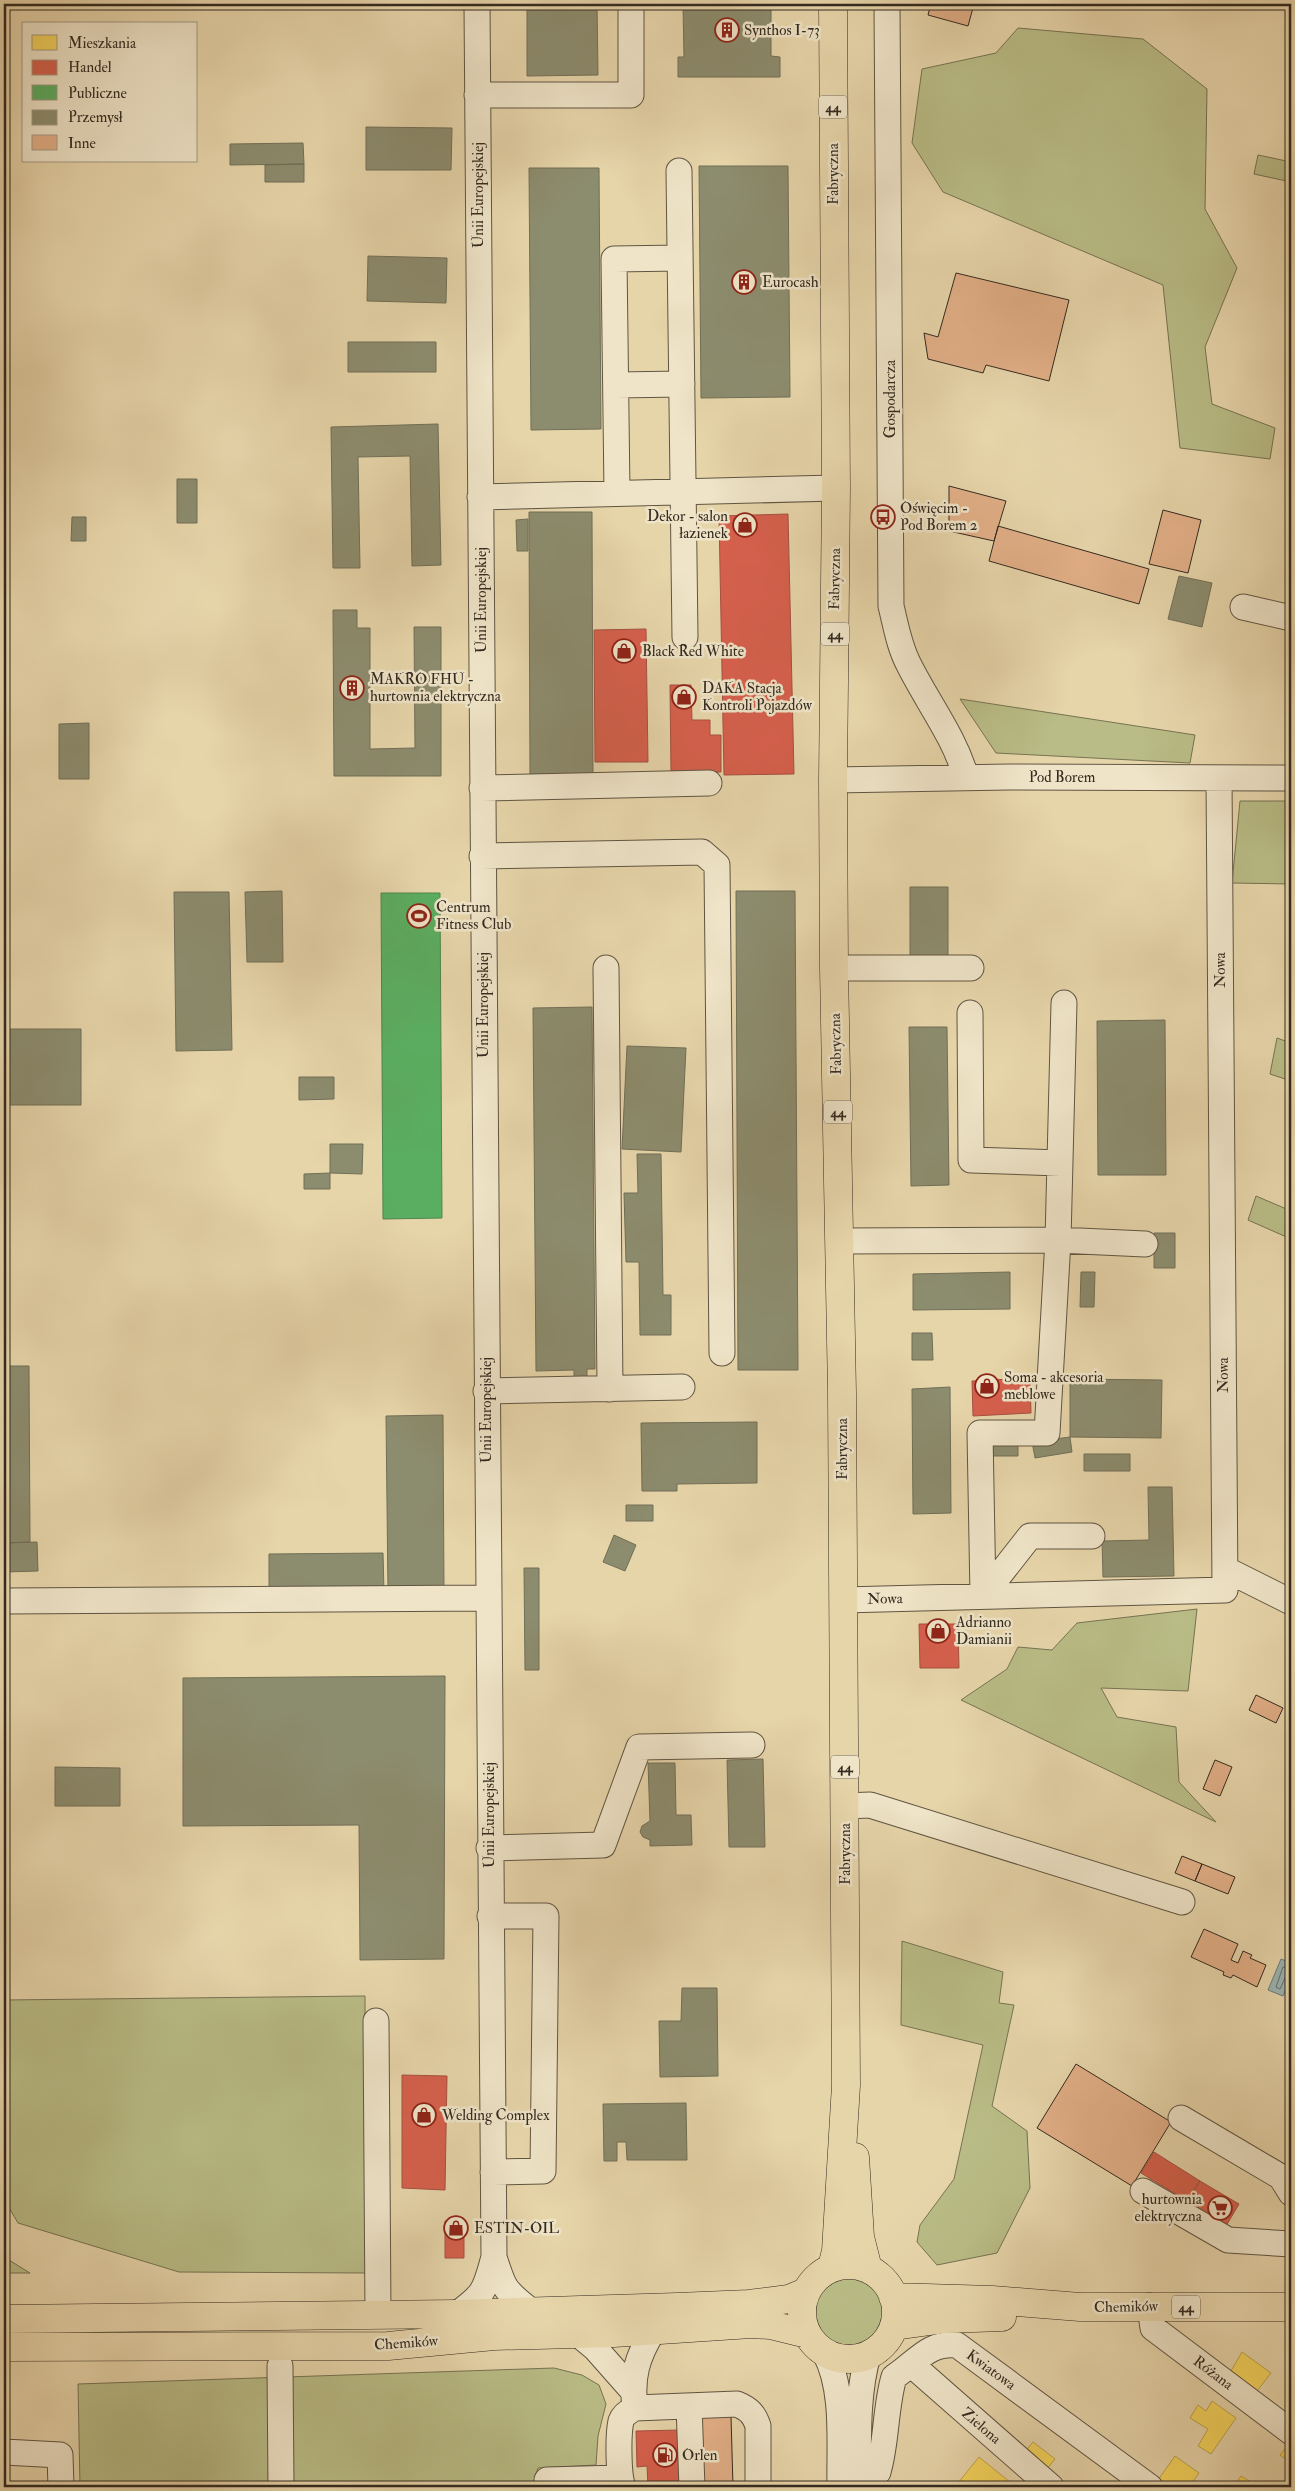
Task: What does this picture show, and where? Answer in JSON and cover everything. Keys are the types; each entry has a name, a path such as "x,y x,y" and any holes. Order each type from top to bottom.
{"main road":[{"name":"Fabryczna","path":"832,2267 836,2251 846,2084 843,1600 834,968 833,780 836,488 833,4"},
{"name":"Fabryczna","path":"846,2084 858,2192 860,2237 868,2269"},
{"path":"849,2265 868,2269 886,2284 893,2297 896,2311 894,2326 888,2338 879,2348 868,2355 846,2358 816,2343 802,2313 806,2292 813,2281 832,2267 849,2265"},
{"name":"Chemików","path":"4,2319 457,2314 723,2306 789,2299 806,2292"},
{"name":"Chemików","path":"893,2297 992,2300 1080,2308"},
{"name":"Chemików","path":"894,2326 945,2319 1021,2316 1080,2308 1150,2306 1291,2307"},
{"name":"Chemików","path":"4,2347 388,2346 494,2336 653,2331 751,2324 770,2325 816,2343"}],"street":[{"name":"Unii Europejskiej","path":"457,2314 475,2301 484,2291 490,2278 494,2256 487,1598 477,4"},
{"path":"477,95 631,95 630,4"},
{"name":"Gospodarcza","path":"887,4 891,606 899,640 909,664 940,717 960,758 966,777"},
{"path":"678,171 685,637"},
{"path":"617,493 614,259 680,258"},
{"path":"616,385 682,384"},
{"path":"480,497 836,488"},
{"path":"1243,607 1291,618"},
{"name":"Pod Borem","path":"833,780 966,777 1291,778"},
{"name":"Nowa","path":"843,1600 1225,1590 1219,778"},
{"path":"482,788 709,782"},
{"path":"482,856 702,852 717,864 722,1353"},
{"path":"606,968 610,1389"},
{"path":"834,968 972,968"},
{"path":"983,1596 980,1433 1047,1433 1058,1240 1064,1003"},
{"path":"970,1013 971,1160 1060,1164"},
{"path":"839,1241 1058,1240 1145,1244"},
{"path":"486,1391 682,1387"},
{"path":"983,1596 1030,1536 1092,1536"},
{"path":"1224,1569 1291,1602"},
{"path":"4,1601 487,1598"},
{"path":"489,1848 604,1845 638,1747 752,1746"},
{"path":"845,1806 870,1805 1182,1902"},
{"path":"490,1916 546,1916 543,2171 493,2172"},
{"path":"376,2021 378,2314"},
{"path":"1181,2118 1281,2177 1291,2193"},
{"path":"1144,2191 1228,2240 1291,2244"},
{"name":"Unii Europejskiej","path":"494,2256 508,2293 531,2311"},
{"name":"Różana","path":"1150,2306 1153,2328 1291,2432"},
{"path":"547,2480 622,2482 621,2419 634,2399 640,2352 653,2331"},
{"path":"578,2334 596,2348 634,2399 689,2406 737,2404 747,2408 755,2416 758,2426 758,2487"},
{"path":"816,2343 832,2366 861,2478"},
{"name":"Kwiatowa","path":"861,2478 882,2457 888,2396 894,2377 912,2365 929,2349 944,2344 957,2345 1150,2487"},
{"path":"861,2478 860,2403 863,2372 868,2355"},
{"name":"Zielona","path":"912,2365 1051,2487"},
{"path":"280,2366 281,2487"},
{"path":"689,2406 692,2487"},
{"path":"4,2452 60,2454 61,2487"}],"green space":[{"path":"1018,28 1143,39 1207,89 1205,209 1237,268 1205,347 1212,404 1275,428 1270,459 1180,448 1163,285 943,192 912,143 922,69 996,53"},
{"path":"1258,155 1291,162 1291,182 1254,174"},
{"path":"960,699 1195,735 1190,763 996,753"},
{"path":"1240,801 1291,801 1291,884 1232,883"},
{"path":"1277,1038 1291,1043 1291,1081 1270,1074"},
{"path":"1256,1196 1291,1211 1291,1239 1248,1220"},
{"path":"1197,1609 1188,1691 1101,1688 1117,1717 1176,1727 1179,1782 1216,1822 961,1700 1007,1669 1018,1647 1052,1650 1077,1623"},
{"path":"902,1941 1003,1972 999,2003 1014,2005 992,2106 1027,2131 1030,2188 997,2253 937,2265 917,2242 920,2225 954,2179 983,2045 901,2025"},
{"path":"365,1996 366,2273 179,2272 18,2223 4,2199 4,2000"},
{"path":"4,2257 30,2273 4,2273"},
{"path":"855,2275 868,2281 877,2290 881,2296 883,2310 881,2324 873,2335 862,2343 841,2345 834,2343 823,2335 815,2324 813,2303 815,2296 823,2285 834,2277"},
{"path":"554,2368 582,2375 599,2385 606,2404 598,2436 596,2465 538,2468 532,2487 80,2487 78,2384"}],"water":[{"path":"1281,1959 1291,1963 1291,1976 1283,1996 1268,1990"}],"building: Mieszkania":[{"path":"1242,2352 1271,2373 1254,2395 1228,2376"},
{"path":"1212,2401 1236,2418 1211,2454 1198,2446 1208,2429 1190,2418 1198,2405 1206,2411"},
{"path":"1291,2441 1291,2463 1280,2455"},
{"path":"1033,2442 1055,2459 1046,2470 1024,2453"},
{"path":"1175,2456 1199,2473 1189,2487 1168,2487 1158,2480"},
{"path":"979,2457 1016,2487 963,2487 958,2483"},
{"path":"1241,2476 1251,2482 1260,2487 1233,2487"}],"building: Handel":[{"path":"788,514 794,774 724,775 719,516"},
{"path":"646,629 648,762 595,762 594,630"},
{"path":"670,685 691,685 692,720 710,720 710,735 721,735 721,772 671,774"},
{"path":"1030,1378 1031,1413 973,1416 972,1381"},
{"path":"919,1624 958,1624 959,1668 920,1668"},
{"path":"402,2075 447,2076 445,2190 402,2188"},
{"path":"1154,2152 1200,2181 1187,2201 1141,2173"},
{"path":"1200,2181 1239,2204 1226,2226 1187,2201"},
{"path":"445,2221 464,2222 464,2258 445,2258"},
{"path":"679,2430 681,2487 648,2487 647,2466 637,2467 636,2431"}],"building: Publiczne":[{"path":"381,893 440,893 442,1218 383,1219"}],"building: Przemysł":[{"path":"527,4 597,4 598,75 527,76"},
{"name":"Synthos I-73","path":"683,4 771,4 771,56 780,57 780,77 678,77 678,57 684,57"},
{"path":"366,127 452,128 451,170 366,170"},
{"path":"303,143 304,164 230,165 230,144"},
{"path":"304,164 304,182 265,182 265,165"},
{"name":"Eurocash","path":"699,166 788,166 790,397 701,398"},
{"path":"529,168 599,168 601,429 531,430"},
{"path":"368,256 447,258 446,303 367,301"},
{"path":"348,342 436,342 436,372 348,372"},
{"path":"438,424 441,565 412,566 410,456 358,457 360,568 333,568 331,427"},
{"path":"177,479 197,479 197,523 177,523"},
{"path":"529,512 592,512 593,776 530,776"},
{"path":"72,517 86,517 86,541 71,541"},
{"path":"528,519 528,551 517,551 516,520"},
{"path":"1179,576 1212,583 1202,627 1168,619"},
{"name":"MAKRO FHU - hurtownia elektryczna","path":"333,610 357,610 357,628 370,628 370,749 415,748 414,627 441,627 441,776 334,776"},
{"path":"89,723 89,779 59,779 59,724"},
{"path":"910,887 948,887 948,960 910,960"},
{"path":"282,891 283,962 247,962 245,892"},
{"path":"736,891 795,891 798,1370 738,1370"},
{"path":"174,892 229,892 232,1050 176,1051"},
{"path":"592,1007 595,1369 587,1369 587,1377 574,1377 574,1370 536,1371 533,1008"},
{"path":"1165,1020 1166,1175 1098,1175 1097,1021"},
{"path":"909,1027 947,1027 949,1185 911,1186"},
{"path":"4,1029 81,1029 81,1105 4,1105"},
{"path":"627,1046 686,1048 681,1152 622,1149"},
{"path":"299,1077 334,1077 334,1099 299,1100"},
{"path":"330,1144 363,1144 362,1174 330,1173"},
{"path":"637,1154 661,1154 663,1295 671,1295 671,1335 640,1335 639,1262 626,1262 624,1193 638,1193"},
{"path":"330,1173 330,1189 304,1189 304,1174"},
{"path":"1154,1233 1175,1233 1175,1268 1154,1268"},
{"path":"1010,1272 1010,1309 913,1310 913,1274"},
{"path":"1081,1272 1095,1272 1094,1307 1080,1307"},
{"path":"912,1333 932,1333 933,1360 912,1360"},
{"path":"4,1366 29,1366 30,1542 4,1543"},
{"path":"1070,1379 1162,1380 1161,1438 1070,1437"},
{"path":"950,1387 951,1513 913,1514 912,1389"},
{"path":"443,1415 444,1592 388,1593 386,1416"},
{"path":"757,1422 757,1483 677,1484 677,1491 642,1491 641,1423"},
{"path":"1070,1437 1072,1452 1035,1458 1032,1442"},
{"path":"988,1444 1018,1444 1018,1456 988,1456"},
{"path":"1084,1454 1130,1454 1130,1471 1084,1471"},
{"path":"1148,1487 1172,1487 1174,1576 1103,1577 1102,1541 1149,1540"},
{"path":"626,1505 653,1505 653,1521 626,1521"},
{"path":"614,1535 636,1545 625,1571 603,1562"},
{"path":"37,1542 38,1571 4,1572 4,1543"},
{"path":"383,1553 384,1591 269,1592 269,1554"},
{"path":"524,1568 539,1568 539,1670 525,1670"},
{"path":"445,1676 444,1959 360,1960 359,1825 183,1826 183,1678"},
{"path":"4,1681 7,1971 4,1971"},
{"path":"763,1759 765,1847 729,1847 727,1760"},
{"path":"648,1763 675,1763 676,1815 691,1815 692,1845 650,1846 650,1840 643,1837 640,1832 642,1826 650,1821"},
{"path":"55,1767 120,1768 120,1806 55,1806"},
{"path":"682,1988 717,1988 718,2076 660,2077 659,2021 681,2021"},
{"path":"686,2103 687,2160 627,2160 626,2142 617,2142 617,2161 604,2161 603,2104"}],"building: Inne":[{"path":"921,4 974,4 968,26 928,15 930,7"},
{"path":"956,273 1069,300 1049,381 986,365 983,373 928,359 924,333 938,337"},
{"path":"949,486 1006,501 994,541 949,531"},
{"path":"1163,510 1201,520 1188,573 1149,564"},
{"path":"998,526 1149,569 1139,604 989,561"},
{"path":"1256,1695 1283,1708 1276,1723 1249,1710"},
{"path":"1215,1760 1232,1767 1220,1796 1203,1789"},
{"path":"1182,1856 1202,1864 1195,1881 1175,1873"},
{"path":"1202,1864 1235,1877 1228,1894 1195,1881"},
{"path":"1204,1929 1238,1944 1231,1960 1238,1963 1243,1951 1252,1955 1250,1958 1266,1965 1257,1987 1233,1975 1231,1978 1223,1975 1224,1972 1191,1957"},
{"path":"1076,2064 1171,2122 1132,2186 1037,2128"},
{"path":"731,2416 733,2487 703,2487 701,2417"}],"place":[{"name":"Synthos I-73","path":"727,30"},
{"name":"Eurocash","path":"744,282"},
{"name":"Oświęcim - Pod Borem 2","path":"883,517"},
{"name":"Dekor - salon łazienek","path":"745,525"},
{"name":"Black Red White","path":"624,651"},
{"name":"MAKRO FHU - hurtownia elektryczna","path":"352,688"},
{"name":"DAKA Stacja Kontroli Pojazdów","path":"684,697"},
{"name":"Centrum Fitness Club","path":"419,916"},
{"name":"Soma - akcesoria meblowe","path":"987,1386"},
{"name":"Adrianno Damianii","path":"938,1631"},
{"name":"Welding Complex","path":"424,2115"},
{"name":"hurtownia elektryczna","path":"1220,2208"},
{"name":"ESTIN-OIL","path":"456,2228"},
{"name":"Orlen","path":"665,2455"}]}
